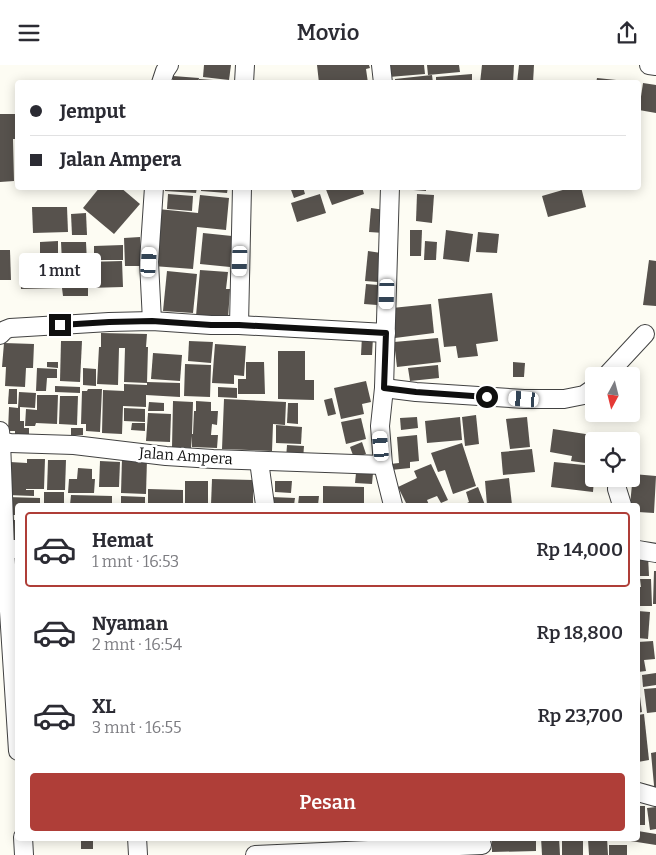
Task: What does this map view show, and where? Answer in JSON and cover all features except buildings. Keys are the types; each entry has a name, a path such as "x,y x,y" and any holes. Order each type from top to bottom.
{"street":[{"path":"161,80 169,65"},
{"path":"244,80 245,65"},
{"path":"381,65 383,80"},
{"path":"649,65 656,66"},
{"path":"152,321 149,262 154,190"},
{"path":"239,325 242,190"},
{"path":"390,190 384,388 380,426 383,465 392,503"},
{"path":"0,335 4,330 27,327 152,321 386,333"},
{"path":"614,367 645,334"},
{"path":"384,388 524,399 564,399 585,394"},
{"path":"0,436 11,549 15,664"},
{"name":"Jalan Ampera","path":"0,436 24,444 74,445 166,456 383,465"},
{"path":"259,461 265,503"},
{"path":"640,550 656,553"},
{"path":"640,793 656,797"},
{"path":"23,841 24,855"},
{"path":"137,841 138,855"},
{"path":"255,855 355,844 482,846"}],"route":[{"path":"60,325 152,321 386,333 384,388 487,397"}]}
